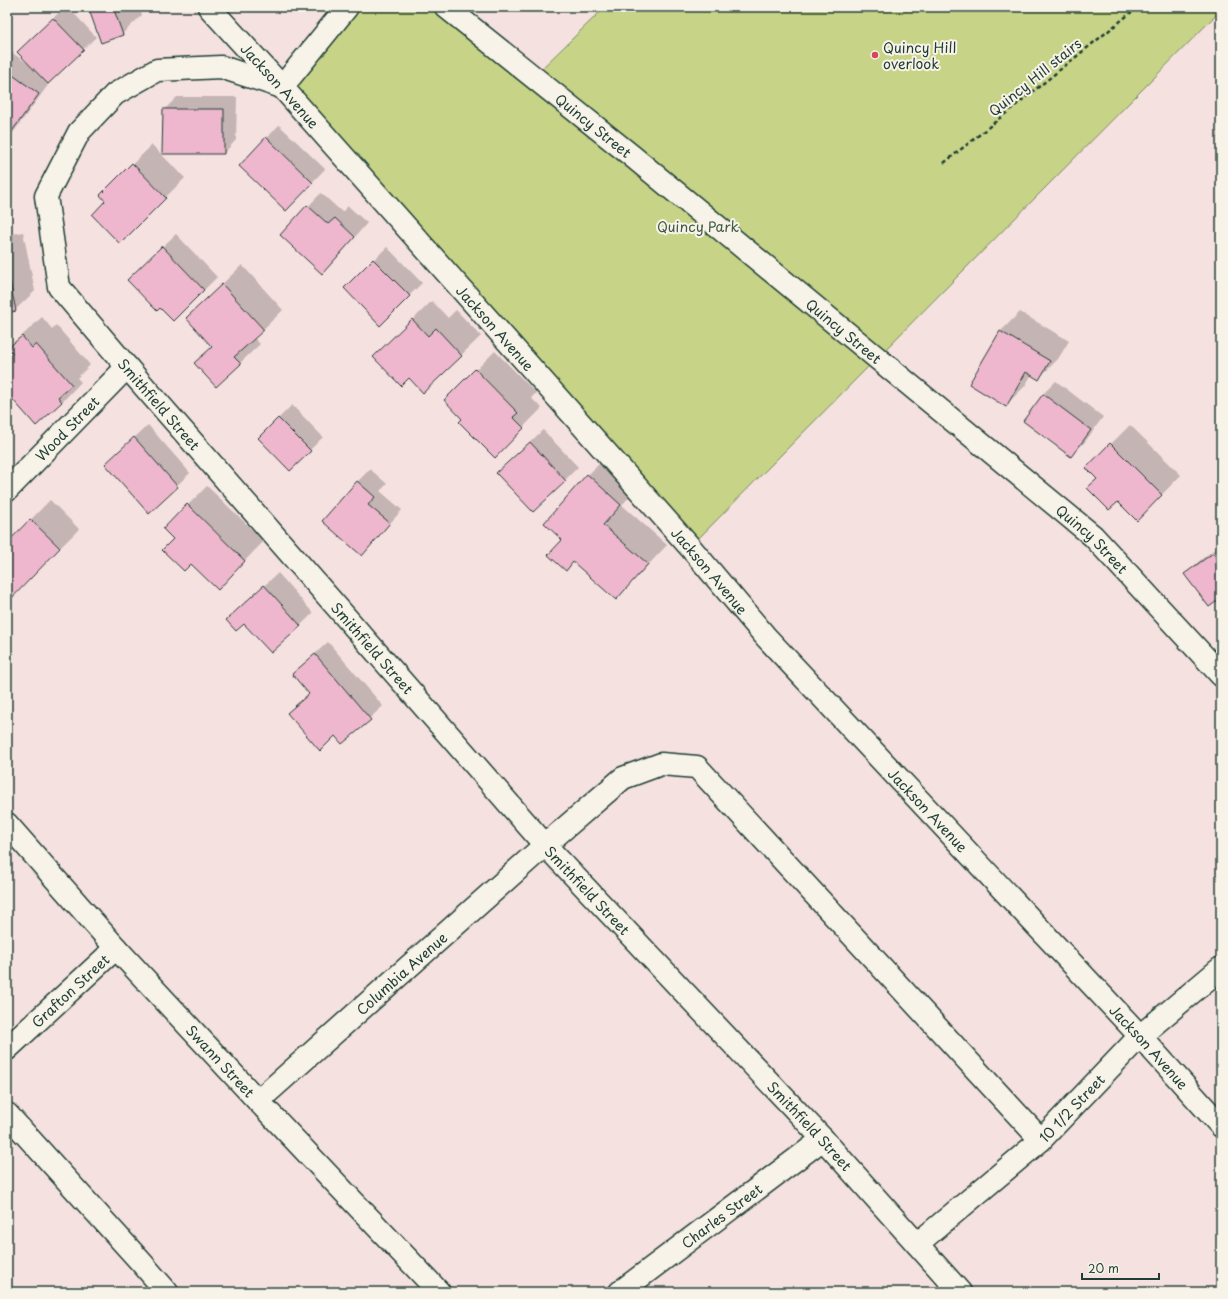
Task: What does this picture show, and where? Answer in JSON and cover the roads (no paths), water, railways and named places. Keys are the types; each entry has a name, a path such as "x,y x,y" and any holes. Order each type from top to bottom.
{"street":[{"name":"Jackson Avenue","path":"209,7 282,87 690,547 766,638 1140,1036 1221,1126"},
{"path":"282,87 347,7"},
{"name":"Quincy Street","path":"446,7 632,156 1094,536 1221,675"},
{"name":"Smithfield Street","path":"282,87 221,67 157,70 115,94 79,132 46,196 59,287 127,367 545,845 824,1140 960,1292"},
{"name":"Wood Street","path":"7,490 127,367"},
{"name":"Columbia Avenue","path":"258,1101 545,845 623,778 660,764 697,767 1041,1140"},
{"name":"Swann Street","path":"7,824 116,948 258,1101 439,1292"},
{"name":"Grafton Street","path":"7,1049 116,948"},
{"name":"10 1/2 Street","path":"917,1244 1041,1140 1140,1036 1221,968"},
{"path":"7,1114 142,1262 167,1292"},
{"name":"Charles Street","path":"620,1292 824,1140"}],"place":[{"name":"Quincy Hill overlook","path":"875,55"}],"park label":[{"name":"Quincy Park","path":"698,226"}]}
